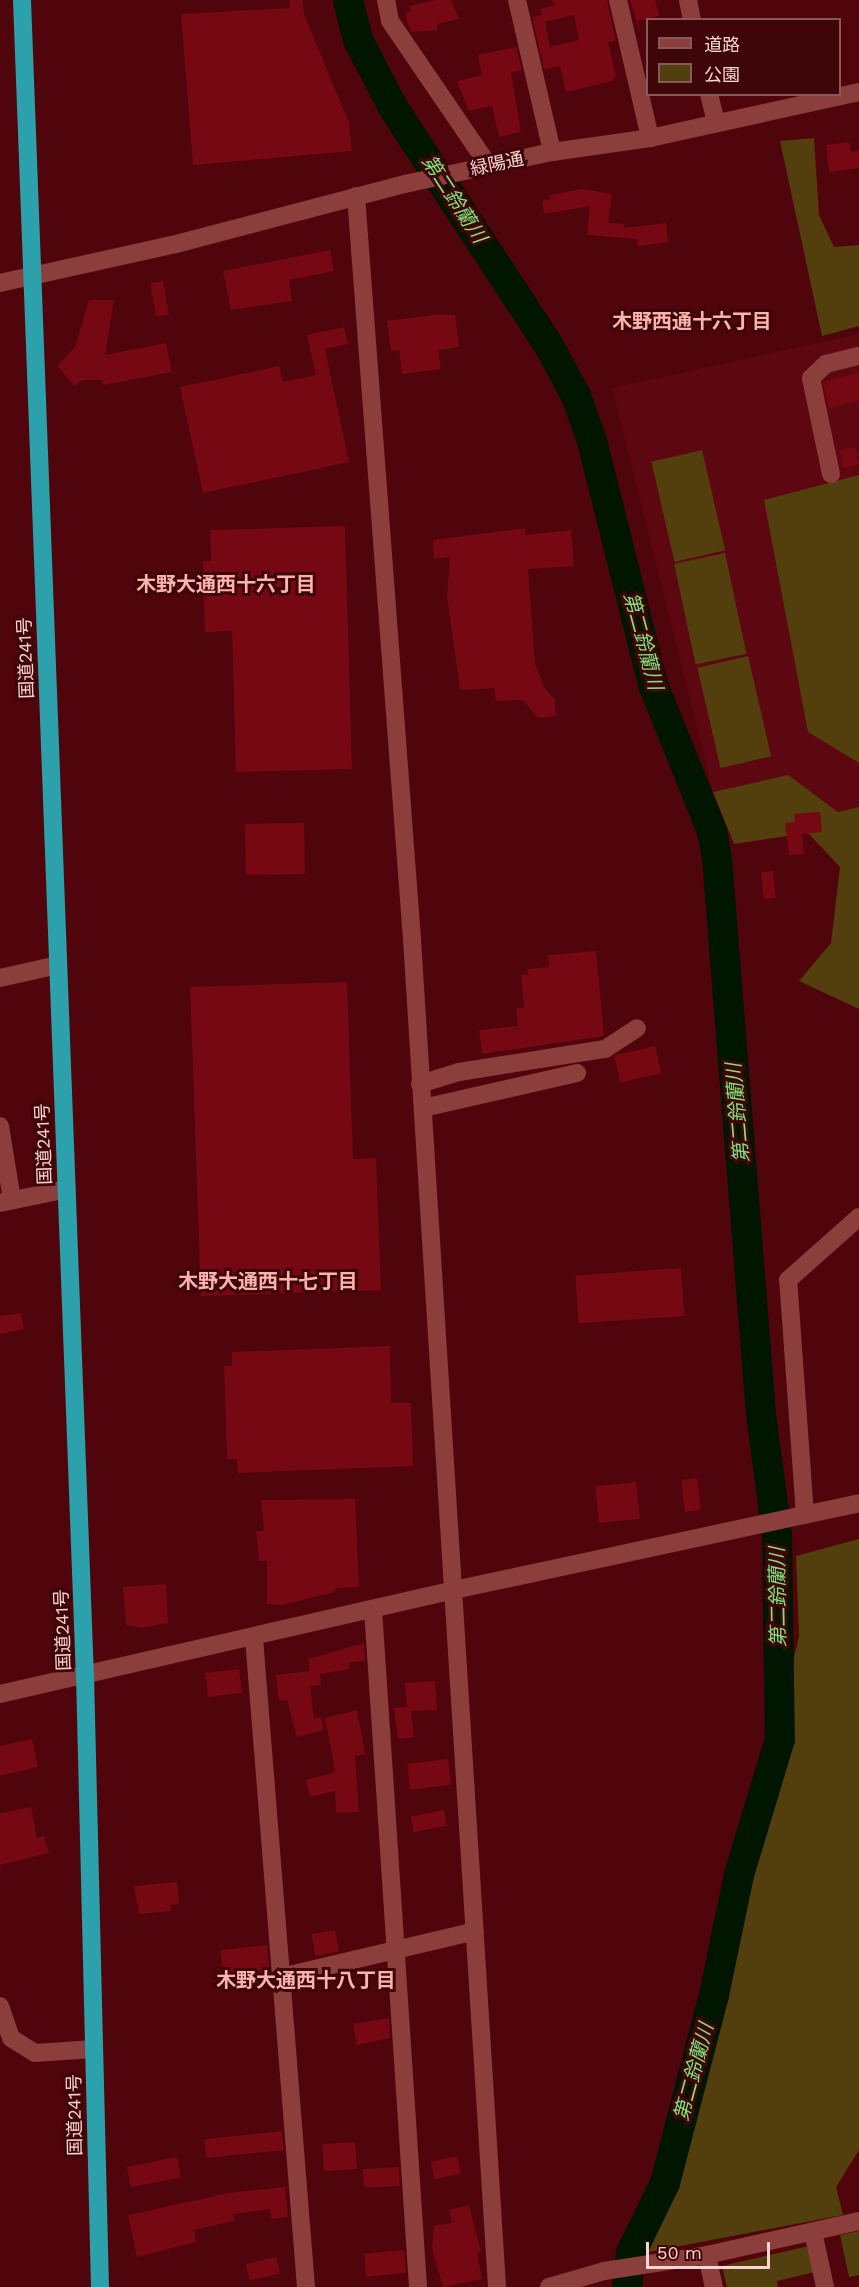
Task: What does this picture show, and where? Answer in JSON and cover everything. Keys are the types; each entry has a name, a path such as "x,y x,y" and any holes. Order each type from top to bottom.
{"highway":[{"name":"国道241号","path":"22,0 86,1675 100,2287"}],"street":[{"path":"386,0 390,21 482,168"},
{"path":"517,0 552,152"},
{"path":"618,0 650,138"},
{"path":"688,0 692,18"},
{"name":"緑陽通","path":"841,96 859,92"},
{"path":"709,96 716,123"},
{"name":"緑陽通","path":"0,283 176,244 405,184 552,152 650,138 841,96"},
{"path":"356,196 423,1108 497,2287"},
{"path":"831,474 811,378 826,364 859,356"},
{"path":"0,978 58,965"},
{"path":"420,1084 459,1072 605,1049 637,1028"},
{"path":"423,1108 577,1073"},
{"path":"0,1126 6,1202 67,1189"},
{"path":"798,1516 788,1280 859,1217"},
{"path":"0,1694 254,1638 454,1590 859,1503"},
{"path":"373,1609 418,2287"},
{"path":"254,1638 306,2287"},
{"path":"281,1977 475,1931"},
{"path":"0,2006 11,2038 34,2053 94,2049"},
{"path":"549,2287 604,2271 707,2255 859,2221"},
{"path":"813,2232 825,2287"},
{"path":"707,2255 714,2287"}],"shaded area":[{"path":"859,334 859,807 839,812 788,776 713,792 612,388"}],"green space":[{"path":"814,138 819,215 834,247 859,245 859,326 822,336 780,141"},
{"path":"702,450 725,550 675,562 651,462"},
{"path":"859,475 859,763 808,732 764,500"},
{"path":"725,553 746,654 696,665 674,564"},
{"path":"748,656 771,756 721,768 697,668"},
{"path":"788,775 838,812 859,807 859,1009 799,981 831,943 840,867 808,833 734,844 713,792"},
{"path":"859,1539 859,2150 836,2187 843,2215 643,2253 670,2204 799,1636 796,1556"},
{"path":"859,2231 859,2275 849,2277 840,2235"},
{"path":"809,2246 815,2272 777,2281 778,2287 727,2287 722,2266"}],"building":[{"path":"289,0 303,0 304,14 349,123 352,151 193,165 181,14 290,8"},
{"path":"436,0 451,0 459,19 437,24 438,30 411,32 405,14 411,12 410,6"},
{"path":"552,0 607,0 616,41 608,42 616,76 612,81 566,92 560,66 544,69 532,17 542,15 540,9 554,5","holes":["574,15 579,40 550,47 545,22"]},
{"path":"630,0 655,0 659,16 638,21 641,36"},
{"path":"516,47 522,70 511,73 521,132 499,137 492,106 469,111 457,81 482,75 478,55"},
{"path":"849,142 851,152 859,151 859,168 829,172 826,145"},
{"path":"583,189 612,194 608,223 625,224 624,228 666,223 668,242 638,246 637,239 587,235 590,206 544,214 542,201 551,199 550,195"},
{"path":"330,250 334,271 289,280 292,301 231,310 223,271"},
{"path":"163,281 169,314 156,317 150,283"},
{"path":"89,300 114,300 105,355 166,343 172,372 103,385 102,380 82,380 75,386 57,366 75,347"},
{"path":"434,315 455,315 459,347 438,350 441,369 402,374 399,350 391,351 387,321"},
{"path":"344,327 348,344 325,349 349,462 203,493 180,387 279,366 283,382 316,375 307,335"},
{"path":"859,373 859,401 829,408 823,382"},
{"path":"855,447 859,465 843,468 839,451"},
{"path":"345,526 352,769 236,772 232,631 205,632 203,561 211,561 210,530"},
{"path":"525,528 525,535 571,530 574,566 528,569 535,664 545,689 554,698 556,716 538,718 523,700 496,701 494,688 460,690 447,596 450,557 434,559 433,540"},
{"path":"820,812 822,832 802,834 804,854 789,855 785,823 795,822 794,814"},
{"path":"304,823 305,874 246,875 245,824"},
{"path":"773,871 776,898 764,899 761,872"},
{"path":"596,951 604,1036 482,1054 479,1030 518,1026 516,1008 524,1008 521,975 528,974 527,969 549,967 548,955"},
{"path":"347,982 353,1159 376,1158 381,1290 201,1296 190,987"},
{"path":"655,1046 661,1073 620,1083 614,1055"},
{"path":"681,1268 684,1316 579,1323 575,1275"},
{"path":"21,1313 24,1329 0,1334 0,1316"},
{"path":"390,1346 391,1403 411,1403 413,1466 238,1473 237,1459 227,1459 224,1366 232,1366 232,1352"},
{"path":"697,1478 701,1510 685,1512 681,1480"},
{"path":"636,1482 640,1519 599,1523 595,1486"},
{"path":"355,1499 359,1587 336,1588 334,1592 281,1605 267,1604 267,1561 259,1561 256,1532 264,1530 261,1500"},
{"path":"166,1584 168,1623 142,1628 126,1625 123,1587"},
{"path":"364,1643 365,1660 349,1663 350,1669 320,1674 321,1685 310,1686 314,1719 321,1717 324,1730 297,1737 287,1700 279,1701 276,1675 310,1671 308,1659"},
{"path":"239,1669 242,1693 208,1697 205,1673"},
{"path":"435,1681 437,1710 411,1711 414,1737 398,1739 394,1708 407,1707 405,1683"},
{"path":"357,1710 365,1754 355,1756 359,1812 336,1813 335,1791 310,1797 306,1780 333,1773 335,1769 325,1718"},
{"path":"32,1739 38,1767 0,1776 0,1746"},
{"path":"448,1759 451,1785 410,1790 407,1764"},
{"path":"31,1807 37,1838 44,1836 49,1853 0,1865 0,1813"},
{"path":"444,1810 447,1826 414,1832 411,1816"},
{"path":"177,1882 179,1904 170,1905 171,1911 139,1914 134,1886"},
{"path":"335,1930 339,1952 315,1956 311,1934"},
{"path":"267,1945 270,1973 223,1978 220,1950"},
{"path":"389,2018 390,2038 357,2045 353,2024"},
{"path":"282,2131 284,2150 206,2158 204,2139"},
{"path":"355,2142 357,2169 324,2171 322,2144"},
{"path":"457,2156 461,2174 435,2180 431,2162"},
{"path":"177,2157 181,2178 131,2187 127,2167"},
{"path":"399,2167 400,2186 364,2188 363,2169"},
{"path":"285,2187 288,2217 271,2219 270,2209 233,2214 234,2221 194,2230 196,2242 137,2257 128,2215 229,2193"},
{"path":"469,2205 481,2252 477,2253 482,2279 443,2287 432,2249 434,2226 452,2223 449,2210"},
{"path":"404,2250 406,2273 366,2276 364,2253"},
{"path":"276,2257 280,2274 250,2281 246,2264"}],"waterway":[{"name":"第二鈴蘭川","path":"348,0 358,40 394,109 548,344 576,396 592,441 654,687 712,831 717,858 761,1414 777,1536 780,1739 739,1875 714,1995 665,2183 631,2253 627,2287"}],"district":[{"name":"木野西通十六丁目","path":"692,321"},
{"name":"木野大通西十六丁目","path":"226,584"},
{"name":"木野大通西十七丁目","path":"268,1281"},
{"name":"木野大通西十八丁目","path":"306,1980"}]}
